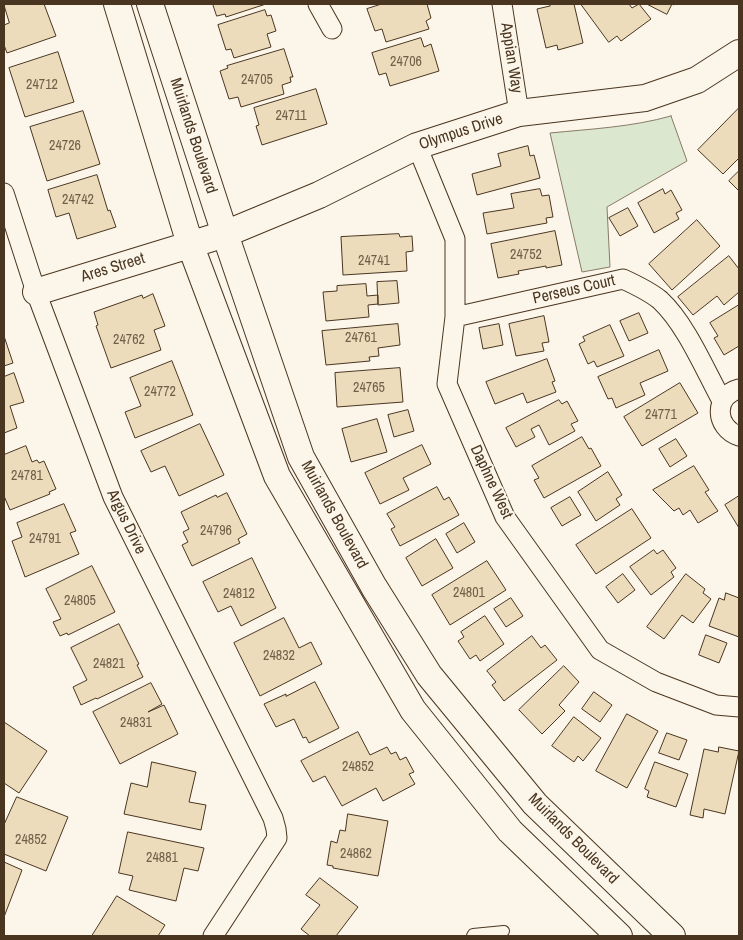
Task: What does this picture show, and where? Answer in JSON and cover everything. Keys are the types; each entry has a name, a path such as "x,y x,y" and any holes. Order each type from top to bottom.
{"main road":[{"name":"Muirlands Boulevard","path":"116,4 190,244 277,476 413,710 510,831 619,936"},
{"name":"Muirlands Boulevard","path":"150,4 225,234 301,457 374,587 428,675 536,804 672,936"},
{"name":"Olympus Drive","path":"190,244 225,234 319,195 416,146 519,113 645,98 698,80 739,53"},
{"name":"Ares Street","path":"36,292 190,244"}],"street":[{"path":"318,4 332,29"},
{"name":"Appian Way","path":"502,4 519,113"},
{"name":"Daphne West","path":"416,146 455,239 455,317 447,384 505,517 600,650 656,682 716,705 739,707"},
{"name":"Argus Drive","path":"4,193 36,292 113,497 273,818 277,838 213,936"},
{"name":"Perseus Court","path":"455,317 623,279 646,290 660,301 680,324 722,402 720,409 722,424 727,430 739,436"},
{"path":"722,402 728,395 739,389"}],"lane":[{"path":"472,936 473,934 504,931"}],"green space":[{"path":"671,116 687,161 607,207 610,267 582,272 550,133 626,125"}],"building":[{"path":"4,4 44,4 56,36 7,53 4,45 4,25 9,23"},
{"path":"213,4 266,4 226,17 225,14 217,16"},
{"path":"382,4 427,4 431,18 426,21 429,29 386,42 382,29 375,31 367,9"},
{"path":"549,4 574,4 583,43 558,50 557,45 546,48 537,9 550,6"},
{"path":"581,4 629,4 632,8 639,4 651,19 621,41 617,36 609,42"},
{"path":"647,4 672,4 667,14"},
{"path":"265,10 267,16 271,15 276,31 267,34 271,47 234,58 231,49 226,50 218,25"},
{"path":"421,38 424,47 431,44 439,71 390,86 386,73 379,75 372,53"},
{"path":"284,49 293,77 290,77 291,82 282,85 284,94 241,107 238,97 229,99 220,71 228,68 227,66"},
{"path":"58,52 74,102 25,117 9,68"},
{"path":"316,89 327,124 262,145 256,126 259,125 254,108"},
{"path":"739,108 739,158 723,174 698,150"},
{"path":"83,111 100,164 47,181 30,127"},
{"path":"528,146 530,156 534,155 540,178 477,195 472,174 501,166 498,154"},
{"path":"739,171 739,191 729,181"},
{"path":"97,175 108,211 110,210 116,227 77,239 69,213 56,217 48,190"},
{"path":"540,189 542,196 549,195 553,217 546,218 547,223 487,234 483,213 514,208 511,194"},
{"path":"663,189 665,194 671,190 682,210 676,213 679,219 654,233 638,203"},
{"path":"628,208 638,226 620,236 609,218"},
{"path":"697,220 720,246 672,290 649,264"},
{"path":"555,231 562,265 518,271 519,274 498,278 491,244"},
{"path":"399,234 400,237 412,236 413,251 406,252 407,271 343,275 341,237"},
{"path":"729,256 739,269 739,292 724,305 717,296 693,315 678,297"},
{"path":"397,281 399,303 378,305 377,282"},
{"path":"366,284 367,296 378,295 378,304 368,305 369,317 326,321 323,292 337,291 337,286"},
{"path":"153,294 165,326 154,330 161,350 111,368 96,326 98,325 94,312 142,295 143,298"},
{"path":"739,305 739,346 724,355 714,338 718,336 710,323"},
{"path":"639,313 648,333 629,341 620,321"},
{"path":"544,316 549,342 542,343 544,351 516,356 509,324"},
{"path":"398,324 400,345 378,348 379,356 369,357 370,361 326,365 322,331"},
{"path":"499,324 503,345 483,349 479,328"},
{"path":"610,325 624,356 597,367 594,361 588,364 579,344 585,341 583,337"},
{"path":"4,336 13,363 4,366"},
{"path":"659,350 668,371 640,383 645,395 616,408 612,398 608,399 598,377"},
{"path":"547,359 555,381 552,382 556,392 527,403 523,393 495,404 486,382"},
{"path":"172,361 193,415 135,438 125,412 141,406 130,378"},
{"path":"400,368 403,402 337,407 335,373"},
{"path":"14,373 24,402 10,406 17,428 4,433 4,377"},
{"path":"680,383 698,413 642,446 624,417"},
{"path":"559,400 562,404 567,401 578,421 571,424 575,431 549,445 539,425 531,429 535,437 516,447 506,428"},
{"path":"408,410 414,431 394,437 388,415"},
{"path":"377,419 387,452 351,462 342,429"},
{"path":"200,424 224,475 179,496 165,466 151,472 141,451"},
{"path":"582,437 601,466 544,498 534,480 539,478 532,466"},
{"path":"676,439 687,456 670,467 659,449"},
{"path":"422,445 431,464 403,478 409,490 380,504 365,473"},
{"path":"26,446 32,462 37,460 39,463 44,461 56,489 49,492 50,494 10,510 4,496 4,455"},
{"path":"694,466 709,490 705,492 718,511 698,523 690,510 683,515 679,508 674,511 653,490"},
{"path":"608,472 622,495 616,499 620,505 596,521 578,492"},
{"path":"437,487 444,500 449,497 459,515 400,546 391,529 395,527 387,514"},
{"path":"227,493 247,534 238,539 240,543 192,566 182,545 188,542 183,532 189,529 181,512 216,495 217,497"},
{"path":"739,496 739,528 725,505"},
{"path":"570,497 581,515 562,526 551,508"},
{"path":"64,504 76,531 70,533 79,554 25,577 12,541 22,537 17,523"},
{"path":"632,509 651,538 596,574 576,545"},
{"path":"464,523 475,542 457,553 446,534"},
{"path":"436,539 453,568 422,586 406,558"},
{"path":"654,550 657,554 663,550 676,568 671,572 674,577 651,595 630,567"},
{"path":"252,558 276,608 241,626 231,606 218,612 203,582"},
{"path":"487,561 506,590 450,625 432,595"},
{"path":"92,566 115,612 68,635 67,633 60,636 53,622 61,619 46,589"},
{"path":"623,574 635,590 618,603 606,587"},
{"path":"686,574 705,589 703,593 711,599 693,623 682,615 664,639 647,627"},
{"path":"726,593 739,598 739,637 709,626 719,598 724,600"},
{"path":"511,598 523,616 506,627 494,609"},
{"path":"485,616 504,644 480,661 476,655 470,659 458,641 464,637 461,632"},
{"path":"284,618 299,648 311,642 322,664 260,696 234,643"},
{"path":"119,624 139,664 137,665 143,677 81,705 73,687 87,680 71,648"},
{"path":"706,635 727,643 719,663 699,655"},
{"path":"532,636 541,648 545,645 557,660 504,701 492,685 496,682 487,671"},
{"path":"564,666 579,682 559,705 565,711 542,734 519,710"},
{"path":"315,682 339,728 309,743 306,737 303,738 294,719 276,727 264,704"},
{"path":"151,683 162,704 148,712 164,705 178,734 120,764 93,712"},
{"path":"594,692 612,705 600,722 582,709"},
{"path":"627,714 658,731 627,788 596,771"},
{"path":"574,717 601,738 583,761 578,756 574,762 552,746"},
{"path":"4,722 47,751 19,793 4,783"},
{"path":"358,732 370,755 387,747 391,754 396,752 400,760 406,757 414,772 409,774 415,784 383,801 376,788 342,806 325,776 313,782 301,761"},
{"path":"667,733 687,740 679,760 659,753"},
{"path":"719,747 739,751 725,814 704,809 703,818 690,815 704,749 718,752"},
{"path":"152,762 196,772 189,802 206,805 201,830 124,814 131,783 147,787"},
{"path":"655,762 688,774 676,807 647,797 649,791 645,789"},
{"path":"17,797 68,817 46,871 4,854 4,825"},
{"path":"348,814 388,821 378,876 333,868 333,866 327,865 331,841 337,843 340,830 345,831"},
{"path":"128,832 204,848 198,871 184,868 176,901 129,890 133,876 119,873"},
{"path":"4,862 22,870 4,917"},
{"path":"320,878 358,907 336,936 310,936 301,929 320,905 306,895"},
{"path":"117,896 165,925 158,936 92,936"}]}
